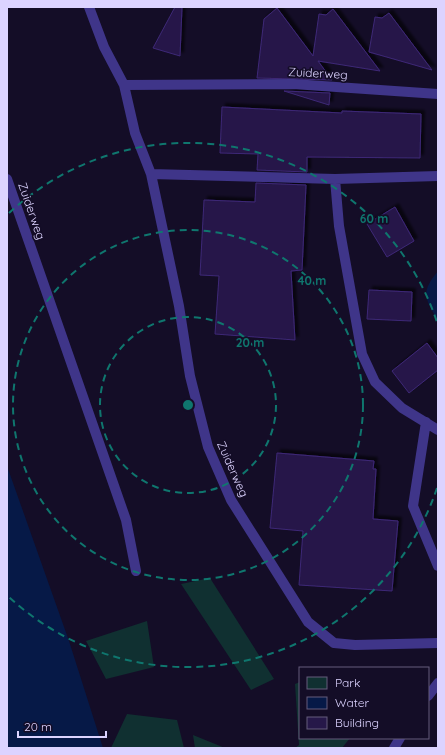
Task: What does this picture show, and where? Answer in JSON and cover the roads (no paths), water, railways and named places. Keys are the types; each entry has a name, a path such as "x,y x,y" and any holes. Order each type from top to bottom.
{"lane":[{"name":"Zuiderweg","path":"88,7 104,47 124,84 135,133 151,174 179,306 192,383 208,447 231,500 308,622 334,643 355,645 438,643"},
{"name":"Zuiderweg","path":"124,84 293,84 438,94"},
{"path":"151,174 335,178 438,176"},
{"name":"Zuiderweg","path":"7,178 126,520 136,571"},
{"path":"335,178 339,226 362,354 375,382 402,408 438,430"},
{"path":"426,422 413,506 438,566"},
{"path":"429,695 438,682"},
{"path":"394,748 399,739"}],"water":[{"path":"438,271 438,321 426,296 429,285"},
{"path":"7,466 69,641 103,748 7,748"}]}
